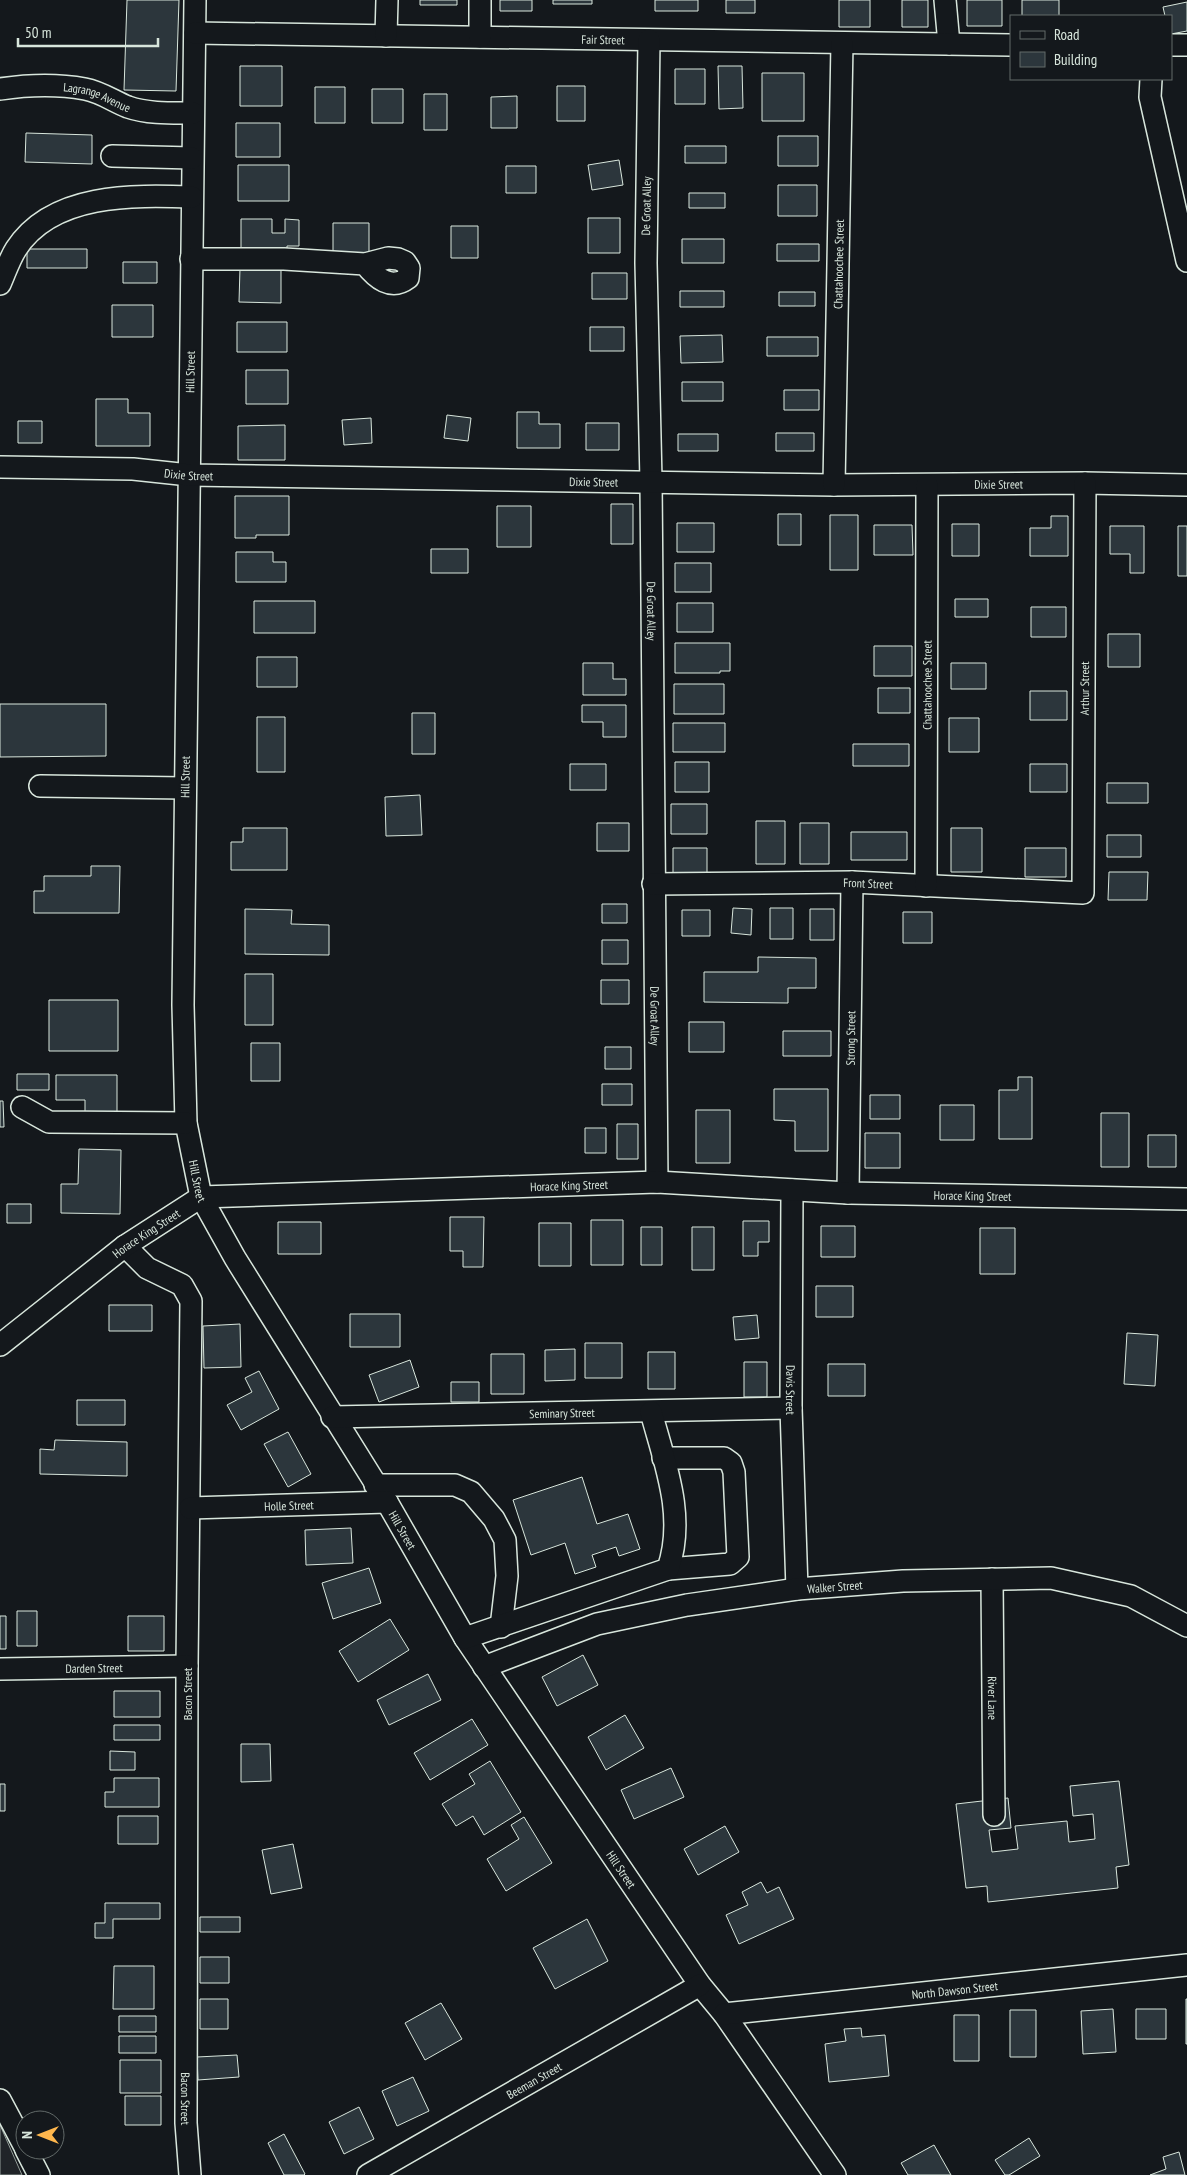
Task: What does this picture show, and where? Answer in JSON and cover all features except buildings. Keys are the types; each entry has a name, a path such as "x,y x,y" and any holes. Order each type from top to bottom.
{"street":[{"name":"Hill Street","path":"195,0 183,1005 186,1124 201,1197 235,1258 332,1417 381,1493 464,1638 700,1985 724,2014 835,2175"},
{"path":"386,36 387,0"},
{"path":"480,0 480,37"},
{"path":"945,0 949,44"},
{"name":"Fair Street","path":"195,33 1010,44"},
{"name":"De Groat Alley","path":"649,40 646,263 651,481 657,1182"},
{"name":"Chattahoochee Street","path":"834,485 842,43"},
{"path":"1172,45 1187,45"},
{"path":"1151,80 1150,97 1187,261"},
{"name":"Lagrange Avenue","path":"1,95 56,86 86,89 108,96 128,107 156,112 193,113"},
{"path":"112,156 192,158"},
{"path":"0,284 16,249 36,226 65,209 109,199 152,196 192,197"},
{"path":"191,259 284,259 365,264"},
{"name":"Dixie Street","path":"0,467 133,469 189,475 834,485 1187,485"},
{"name":"Chattahoochee Street","path":"926,886 927,484"},
{"name":"Arthur Street","path":"1083,894 1085,484"},
{"path":"40,786 185,788"},
{"name":"Front Street","path":"653,884 852,882 1083,894"},
{"name":"Strong Street","path":"848,1193 852,882"},
{"path":"22,1107 49,1122 186,1124"},
{"name":"Horace King Street","path":"0,1346 125,1246 201,1197 657,1182 848,1193 1187,1198"},
{"name":"Davis Street","path":"792,1190 791,1408 797,1589"},
{"name":"Bacon Street","path":"125,1246 147,1268 182,1285 191,1301 187,1666 186,2123 190,2175"},
{"name":"Seminary Street","path":"332,1417 791,1408"},
{"path":"651,1412 677,1525 674,1553 668,1569"},
{"path":"464,1638 668,1569 730,1564 738,1557 734,1472 731,1463 724,1458 663,1458"},
{"name":"Holle Street","path":"190,1508 381,1493 455,1485 471,1492 494,1519 505,1540 507,1576 501,1627"},
{"name":"Walker Street","path":"484,1667 596,1624 687,1605 797,1589 902,1581 1051,1578 1082,1583 1132,1596 1187,1626"},
{"name":"River Lane","path":"992,1580 994,1815"},
{"name":"Darden Street","path":"0,1670 187,1666"},
{"name":"North Dawson Street","path":"724,2014 1187,1965"},
{"name":"Beeman Street","path":"368,2175 700,1985"},
{"path":"2,2107 15,2130"},
{"path":"32,2160 39,2175"}],"shaded area":[{"path":"0,2125 22,2175 0,2175"}]}
